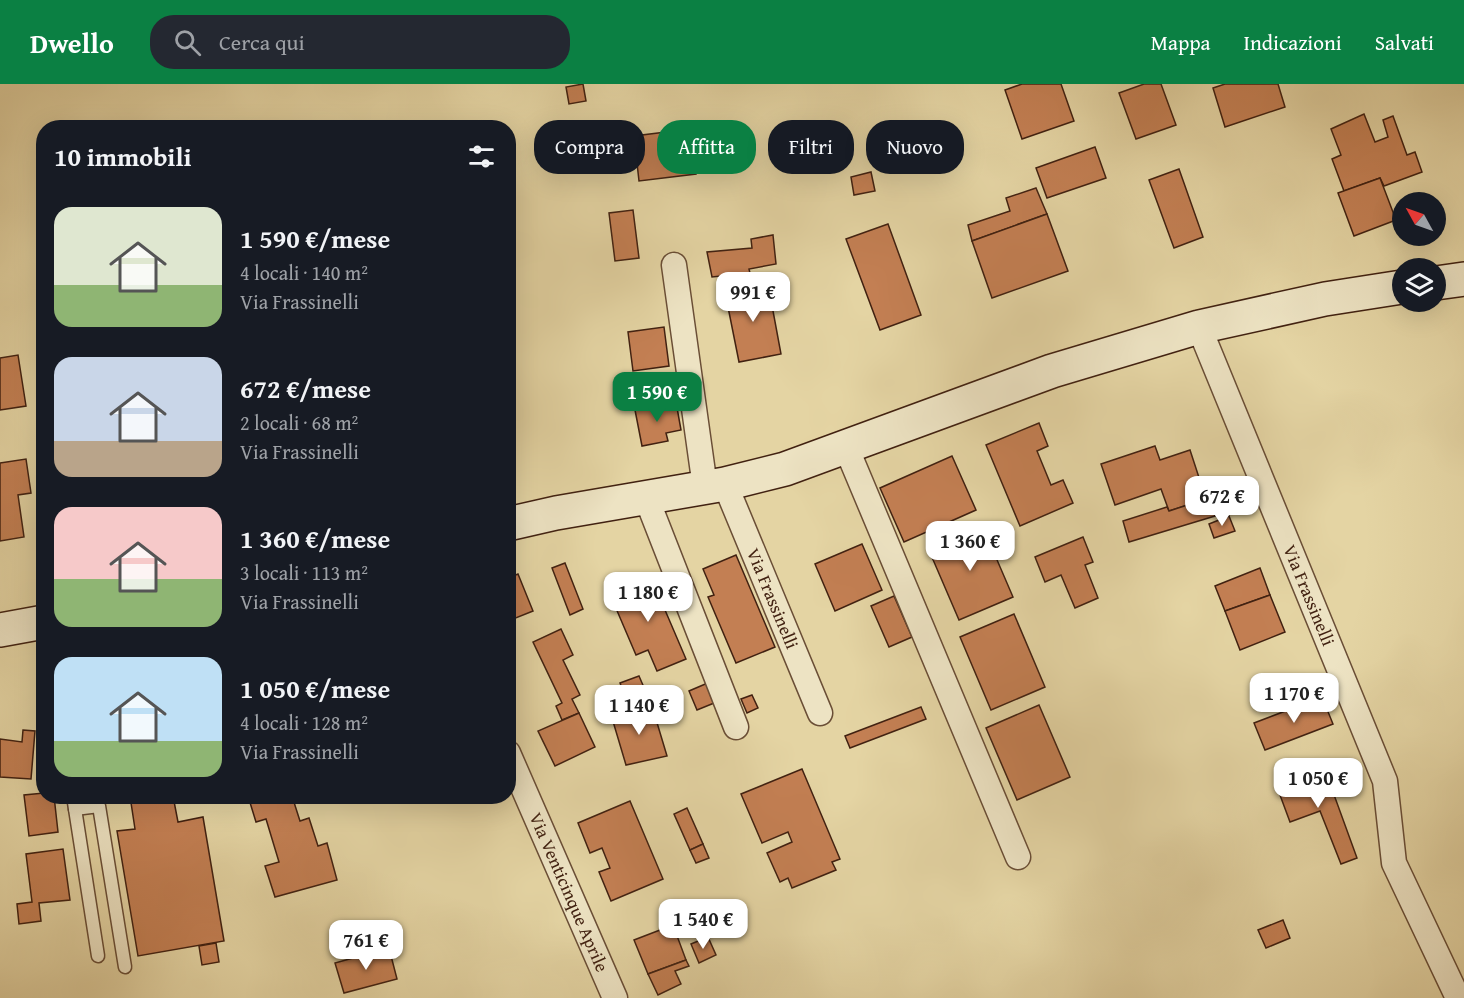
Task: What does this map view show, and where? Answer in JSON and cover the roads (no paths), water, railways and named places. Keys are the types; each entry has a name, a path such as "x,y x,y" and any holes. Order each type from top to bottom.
{"street":[{"name":"Via Frassinelli","path":"674,265 715,485 820,713"},
{"path":"1446,282 1464,279"},
{"path":"516,522 715,485 785,469 1052,371 1199,327 1325,299 1392,289"},
{"name":"Via Frassinelli","path":"1199,327 1385,781 1394,863 1458,998"},
{"path":"846,447 1018,857"},
{"path":"646,497 736,727"},
{"path":"0,630 36,623"},
{"name":"Via Venticinque Aprile","path":"516,771 615,998"}],"lane":[{"path":"74,804 98,956"},
{"path":"82,804 99,806 125,967"}]}
